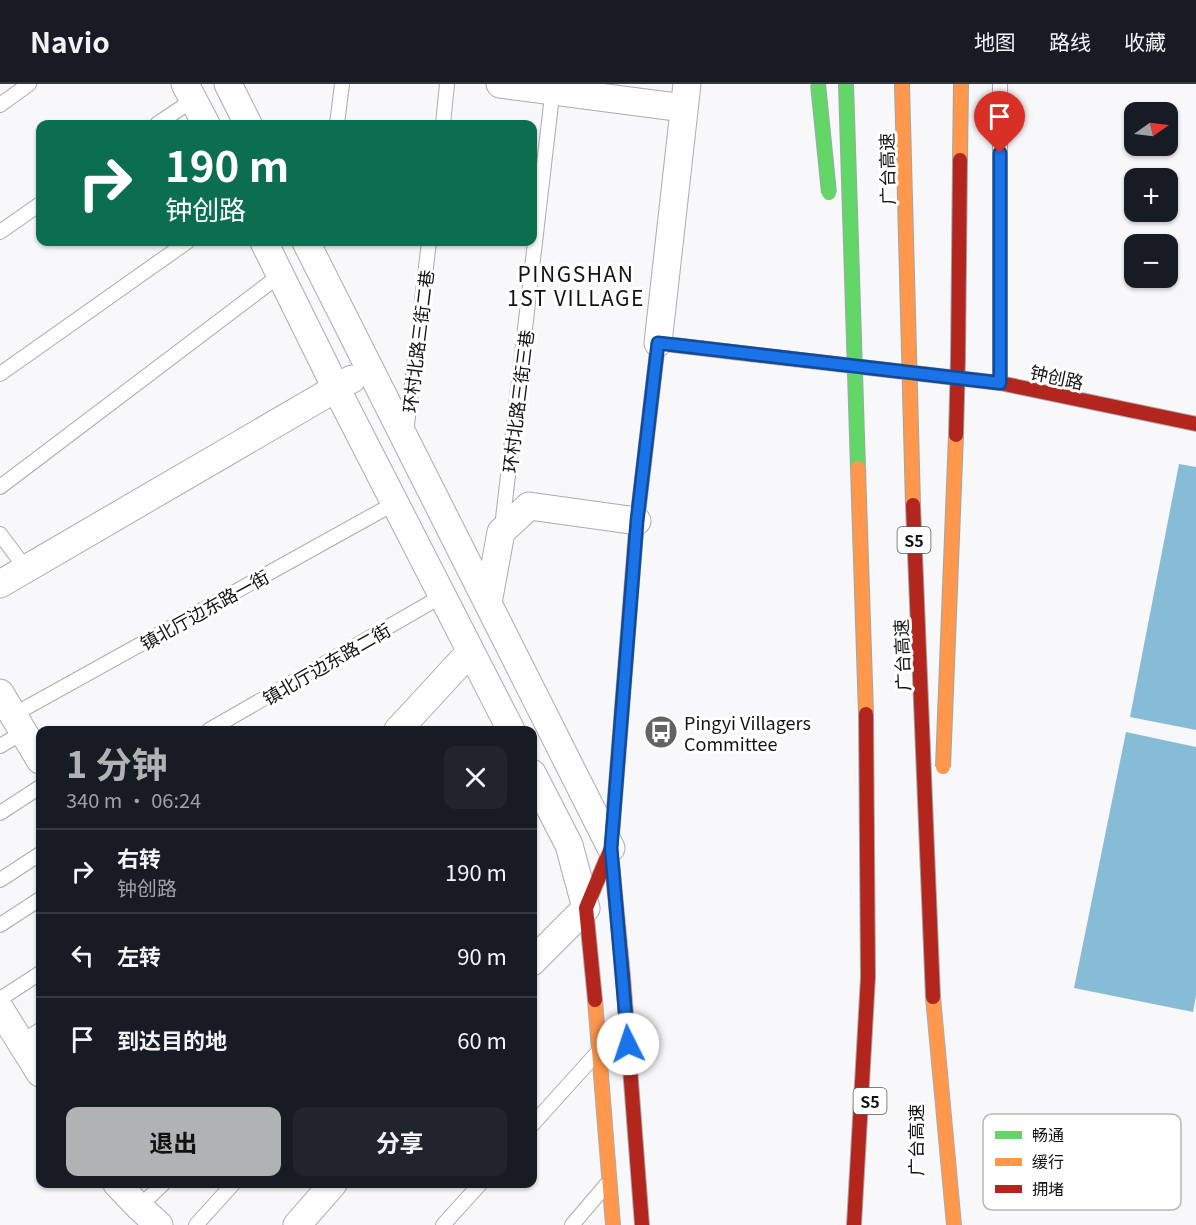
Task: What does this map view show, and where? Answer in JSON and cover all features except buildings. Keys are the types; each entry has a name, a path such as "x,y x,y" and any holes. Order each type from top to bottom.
{"main road":[{"path":"818,84 831,208"},
{"name":"广台高速","path":"846,84 866,712 871,1166"},
{"name":"广台高速","path":"902,84 911,462 933,997 933,1134"},
{"path":"942,784 958,370 961,84"},
{"path":"839,290 859,489"},
{"path":"642,1225 611,848 637,521 658,343"},
{"name":"钟创路","path":"658,343 1000,383 1196,424"},
{"path":"940,831 933,997 954,1225"},
{"path":"611,848 586,908 600,1049 613,1225"},
{"path":"854,1225 868,977"}],"street":[{"path":"500,84 685,96 658,343"},
{"path":"189,92 204,120"},
{"path":"266,246 508,726"},
{"path":"308,246 611,848"},
{"path":"0,584 370,370"},
{"path":"488,603 501,532 529,506 637,521"},
{"path":"405,726 470,652"},
{"path":"12,713 36,752"},
{"path":"537,784 569,845 586,908 537,957"},
{"path":"0,1009 31,1036 36,1057"},
{"path":"121,1188 159,1225"},
{"path":"297,1225 329,1188"}],"lane":[{"path":"0,105 29,84"},
{"path":"338,120 342,84"},
{"path":"443,120 447,84"},
{"path":"1000,84 1000,383"},
{"name":"环村北路三街三巷","path":"537,224 553,87"},
{"path":"161,120 189,92"},
{"path":"0,232 36,207"},
{"path":"0,374 181,246"},
{"path":"320,269 323,246"},
{"name":"环村北路三街二巷","path":"405,441 429,246"},
{"name":"环村北路三街三巷","path":"501,532 534,246"},
{"path":"0,488 280,275"},
{"name":"镇北厅边东路一街","path":"0,746 12,713 395,503"},
{"path":"0,534 26,569"},
{"name":"镇北厅边东路二街","path":"216,726 442,596"},
{"path":"0,813 36,790"},
{"path":"0,880 36,858"},
{"path":"0,926 36,902"},
{"path":"0,999 36,976"},
{"path":"537,1119 600,1049"},
{"path":"572,1225 609,1181"},
{"path":"139,1207 159,1188"},
{"path":"196,1225 229,1188"},
{"path":"443,1225 476,1188"}],"water":[{"path":"1179,464 1196,467 1196,730 1130,717"},
{"path":"1126,732 1196,747 1196,995 1193,1012 1074,988"}],"traffic: slow":[{"path":"902,84 913,505"},
{"path":"960,160 961,84"},
{"path":"636,531 658,343 749,354"},
{"path":"943,767 956,435"},
{"path":"858,468 866,714"},
{"path":"933,997 954,1225"},
{"path":"595,1000 613,1225"}],"traffic: jam":[{"path":"956,435 960,160"},
{"path":"749,354 1000,383 1196,424"},
{"path":"913,505 933,997"},
{"path":"595,1000 586,908 611,848 636,531"},
{"path":"866,714 868,977"},
{"path":"611,853 642,1225"},
{"path":"854,1225 868,977"}],"traffic: fast":[{"path":"818,84 829,193"},
{"path":"846,84 858,468"}],"place":[{"name":"Pingyi Villagers Committee","path":"661,732"}],"district":[{"name":"PINGSHAN 1ST VILLAGE","path":"576,285"}],"route":[{"path":"628,1044 611,848 637,521 658,343 1000,383 1000,153"}]}
